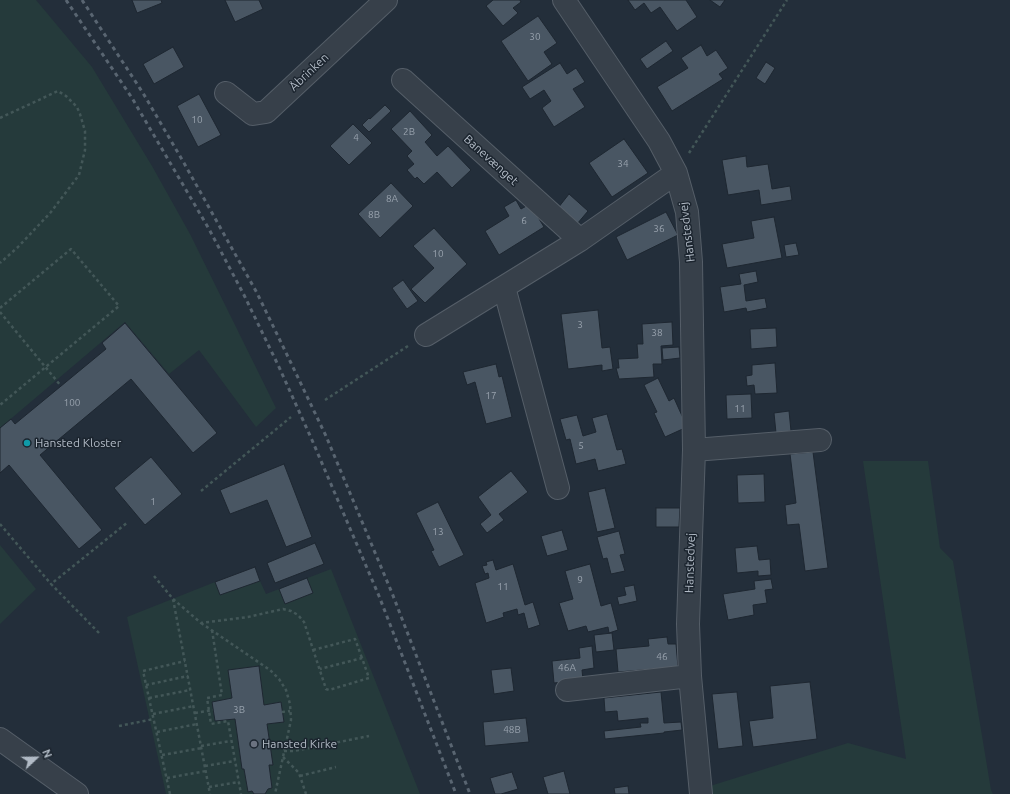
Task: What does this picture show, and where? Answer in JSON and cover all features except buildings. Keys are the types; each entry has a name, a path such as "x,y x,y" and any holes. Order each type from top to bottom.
{"street":[{"name":"Åbrinken","path":"226,93 253,114 266,112 386,0"},
{"name":"Hanstedvej","path":"564,0 659,142 676,173 687,212 691,262 694,450 688,624 690,676 701,794"},
{"name":"Banevænget","path":"403,80 580,240"},
{"path":"426,335 580,240 676,173"},
{"path":"504,287 558,488"},
{"path":"694,450 820,440"},
{"path":"566,690 690,676"},
{"path":"0,739 77,794"}],"path":[{"path":"676,173 787,0"},
{"path":"0,118 58,91 66,96 77,107 85,130 85,150 79,175 51,212 18,247 0,263"},
{"path":"0,308 71,249 119,306 0,405"},
{"path":"0,312 61,386"},
{"path":"325,400 426,335"},
{"path":"201,491 291,417"},
{"path":"51,584 128,522"},
{"path":"0,524 51,584 99,633"},
{"path":"154,576 173,599 201,623 270,670 286,690 291,720 275,794"},
{"path":"173,599 210,794"},
{"path":"201,623 248,617 283,609 291,611 298,615 304,622 313,650 326,688 329,690 369,678 355,638 313,650"},
{"path":"212,630 222,695 207,698 211,724 228,721 241,794"},
{"path":"320,669 362,658"},
{"path":"170,794 143,671 185,661"},
{"path":"146,685 188,676"},
{"path":"149,698 190,690"},
{"path":"153,714 194,706"},
{"path":"195,713 213,710"},
{"path":"282,712 290,711"},
{"path":"119,726 154,719"},
{"path":"157,732 197,724"},
{"path":"284,751 294,751 369,736"},
{"path":"162,755 232,741"},
{"path":"283,757 299,773 306,794"},
{"path":"205,766 235,761"},
{"path":"300,776 336,767"},
{"path":"167,778 206,771"},
{"path":"209,787 239,782"}],"green space":[{"path":"0,0 36,0 92,67 152,166 190,234 276,408 256,427 199,350 169,374 125,322 0,428"},
{"path":"863,461 928,461 940,548 953,561 991,790 993,794 711,794 710,786 848,743 906,759"},
{"path":"0,545 36,589 0,624"},
{"path":"331,569 420,794 166,794 127,617 215,582 260,581 266,594"}],"railway":[{"path":"66,0 132,98 209,229 244,295 312,440 379,596 456,794"},
{"path":"82,0 143,93 257,293 326,436 392,593 470,794"}],"place":[{"name":"Hansted Kloster","path":"27,443"},
{"name":"Hansted Kirke","path":"254,744"}]}
